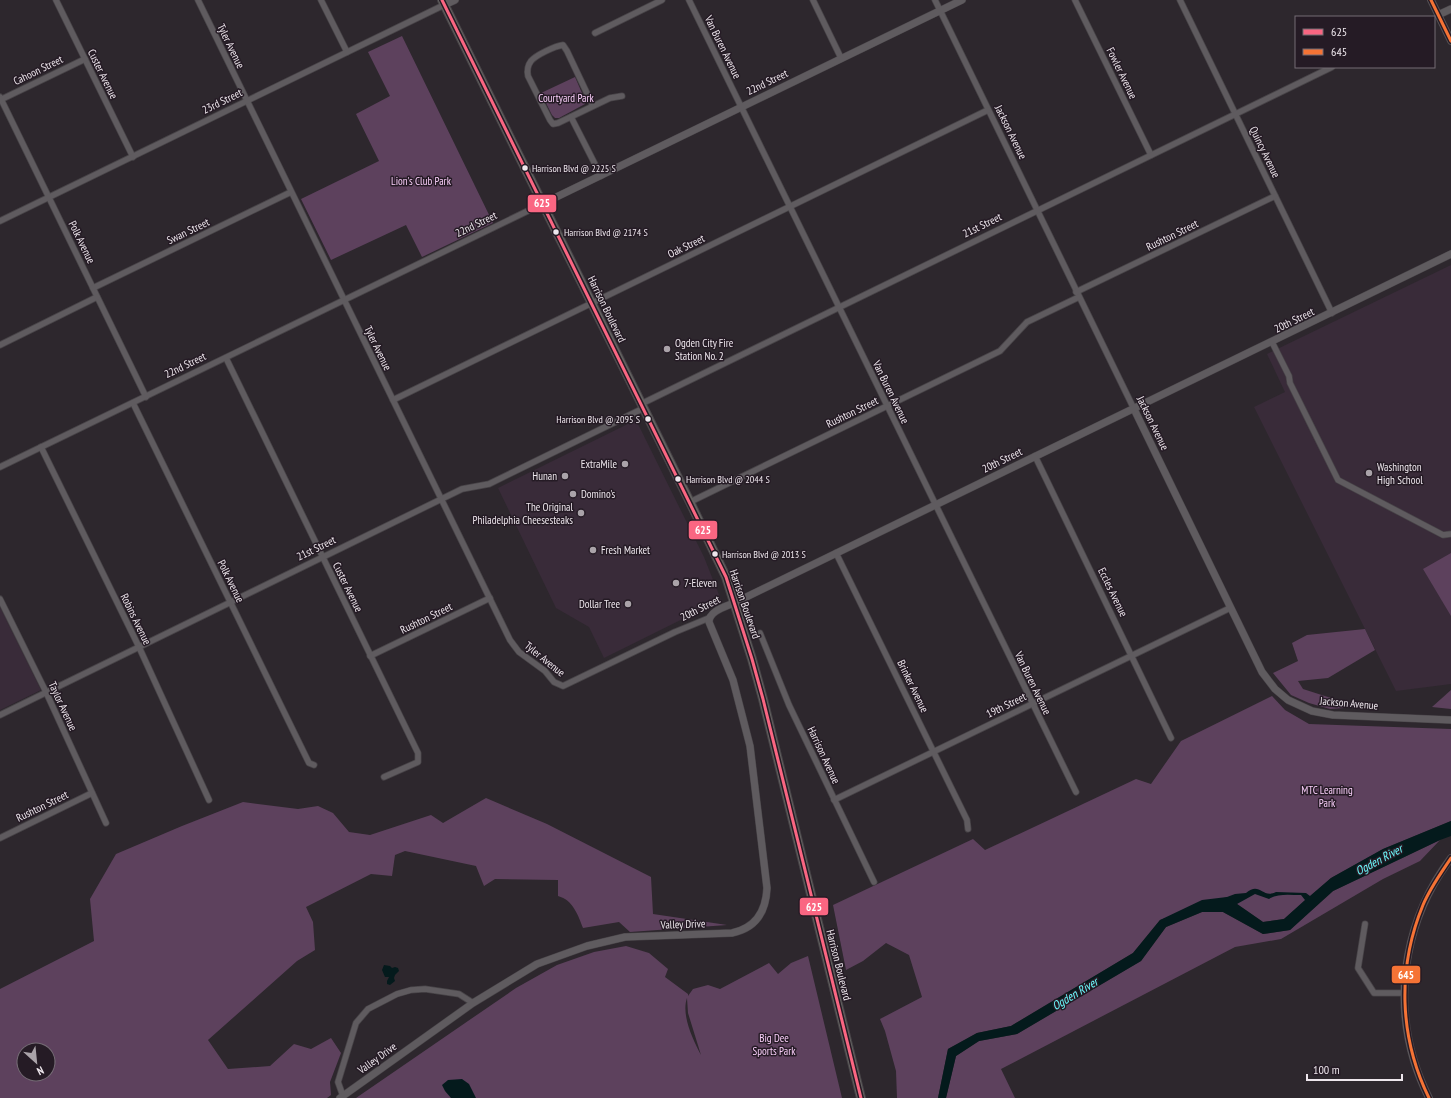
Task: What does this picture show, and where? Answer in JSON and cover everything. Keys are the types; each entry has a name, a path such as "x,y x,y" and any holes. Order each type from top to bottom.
{"main road":[{"name":"Harrison Boulevard","path":"443,2 726,577 763,699 861,1098"}],"street":[{"name":"Custer Avenue","path":"56,0 133,156"},
{"name":"Tyler Avenue","path":"198,0 510,640 519,652 545,671 554,682 563,686"},
{"path":"321,0 347,52"},
{"name":"23rd Street","path":"0,221 347,52 443,2 454,0"},
{"path":"595,33 662,0"},
{"name":"Van Buren Avenue","path":"689,0 1076,792"},
{"path":"813,0 841,58"},
{"name":"Jackson Avenue","path":"935,0 1262,672 1275,689 1288,700 1312,711 1333,715 1451,720"},
{"name":"22nd Street","path":"0,468 962,0"},
{"name":"Fowler Avenue","path":"1075,0 1151,156"},
{"name":"Quincy Avenue","path":"1180,0 1332,313"},
{"path":"1431,0 1436,16 1451,41"},
{"path":"1436,16 1451,9"},
{"path":"593,106 563,45 557,46 530,62 527,72 528,76 551,122 555,124 610,98 622,96"},
{"name":"Cahoon Street","path":"0,99 85,59"},
{"name":"21st Street","path":"0,715 462,489 489,484 839,307 1330,68"},
{"name":"Polk Avenue","path":"0,99 146,397"},
{"name":"Oak Street","path":"393,400 988,110"},
{"path":"571,117 601,176"},
{"name":"Swan Street","path":"93,288 291,192"},
{"name":"Rushton Street","path":"690,502 1000,351 1027,322 1078,294 1276,196"},
{"name":"20th Street","path":"563,686 675,632 709,618 712,614 734,603 1451,254"},
{"path":"0,345 97,298"},
{"path":"1272,342 1289,376 1290,383 1338,480 1443,535 1451,534"},
{"name":"Custer Avenue","path":"226,358 418,754 418,762 384,777"},
{"name":"Polk Avenue","path":"133,403 308,763 314,765"},
{"name":"Robins Avenue","path":"41,447 138,647 209,800"},
{"name":"Eccles Avenue","path":"1035,456 1171,738"},
{"name":"Brinker Avenue","path":"836,553 967,820 968,829"},
{"name":"Rushton Street","path":"370,656 490,598"},
{"name":"Taylor Avenue","path":"0,599 46,692 106,823"},
{"name":"19th Street","path":"834,800 1230,608"},
{"name":"Valley Drive","path":"341,1097 473,1003 537,964 587,946 625,938 662,935 732,934 747,927 757,919 763,910 767,888 750,746 733,680 710,626 709,618"},
{"name":"Harrison Avenue","path":"760,633 789,705 874,882"},
{"name":"Rushton Street","path":"0,838 92,793"},
{"path":"1429,1098 1419,1077 1410,1047 1406,1022 1404,992 1408,957 1416,923 1432,887 1451,858"},
{"path":"1365,924 1358,968 1374,993 1404,992"},
{"path":"341,1097 338,1082 356,1023 368,1009 397,994 411,990 425,989 459,994 473,1003"}],"shaded area":[{"name":"Washington High School","path":"1451,265 1451,684 1396,691 1254,407 1285,392 1267,354"},
{"path":"636,420 704,557 721,600 604,658 589,627 556,608 498,488"},
{"path":"0,607 41,690 0,710"}],"green space":[{"name":"Lion's Club Park","path":"402,36 493,223 422,257 406,225 331,260 301,199 379,161 356,114 390,96 368,52"},
{"name":"Courtyard Park","path":"575,77 585,100 585,104 559,118 555,118 541,93"},
{"path":"1451,553 1451,616 1423,569"},
{"path":"1365,629 1375,650 1328,678 1298,681 1303,689 1359,707 1330,709 1309,703 1291,695 1273,673 1298,661 1292,643 1307,635"},
{"path":"1451,690 1451,709 1432,707"},
{"name":"MTC Learning Park","path":"1272,696 1285,710 1309,724 1451,729 1451,821 1383,849 1331,878 1284,919 1263,922 1227,897 1160,920 1133,953 1011,1026 977,1033 948,1049 938,1098 897,1098 896,1071 885,1031 880,1019 922,997 909,955 886,943 863,961 846,970 833,905 973,839 985,850 1136,779 1151,784 1181,741"},
{"path":"486,798 547,824 651,877 653,914 727,925 630,932 619,922 583,928 577,913 571,904 558,896 558,880 495,879 484,886 476,866 405,851 395,855 392,876 371,874 306,907 313,922 315,950 297,961 208,1040 228,1069 270,1066 294,1044 311,1049 331,1038 341,1053 330,1082 331,1095 327,1098 0,1098 0,989 94,941 90,899 116,854 243,802 298,809 318,806 333,813 349,832 370,835 431,815 443,823"},
{"path":"1440,840 1420,861 1383,879 1281,939 1235,947 1001,1069 1015,1098 946,1098 956,1056 979,1041 1017,1034 1141,961 1166,927 1202,912 1223,912 1263,934 1290,930 1333,891"},
{"name":"Big Dee Sports Park","path":"626,946 649,953 668,969 665,977 688,994 688,996 693,989 708,985 720,989 769,963 778,974 791,963 808,956 842,1098 356,1098 516,988 557,965 594,952","holes":["687,998 688,1013 701,1055 691,1035 687,1020"]}],"water":[{"name":"Ogden River","path":"1451,821 1451,836 1333,891 1290,930 1263,934 1223,912 1202,912 1166,927 1141,961 1017,1034 979,1041 956,1056 946,1098 938,1098 948,1049 977,1033 1011,1026 1133,953 1160,920 1202,900 1227,897 1235,894 1246,893 1255,889 1271,894 1276,892 1306,893 1310,896 1331,878 1383,849","holes":["1255,894 1269,899 1280,895 1301,895 1305,900 1284,919 1263,922 1237,904"]},
{"path":"384,965 392,968 398,968 399,971 395,975 395,981 390,985 387,984 389,977 385,977 382,970"},
{"path":"462,1079 469,1084 476,1098 451,1098 442,1085 448,1080"}],"transit line":[{"name":"625","path":"442,0 726,577 763,699 861,1098"},
{"name":"645","path":"1431,0 1451,41"},
{"name":"645","path":"1429,1098 1419,1075 1407,1027 1405,1002 1406,978 1409,953 1423,905 1432,887 1451,858"}],"place":[{"name":"Harrison Blvd @ 2225 S","path":"525,168"},
{"name":"Harrison Blvd @ 2174 S","path":"556,232"},
{"name":"Ogden City Fire Station No. 2","path":"667,349"},
{"name":"Harrison Blvd @ 2095 S","path":"648,419"},
{"name":"ExtraMile","path":"625,464"},
{"name":"Washington High School","path":"1369,473"},
{"name":"Hunan","path":"565,476"},
{"name":"Harrison Blvd @ 2044 S","path":"678,479"},
{"name":"Domino's","path":"573,494"},
{"name":"The Original Philadelphia Cheesesteaks","path":"581,513"},
{"name":"Fresh Market","path":"593,550"},
{"name":"Harrison Blvd @ 2013 S","path":"715,554"},
{"name":"7-Eleven","path":"676,583"},
{"name":"Dollar Tree","path":"628,604"}]}
